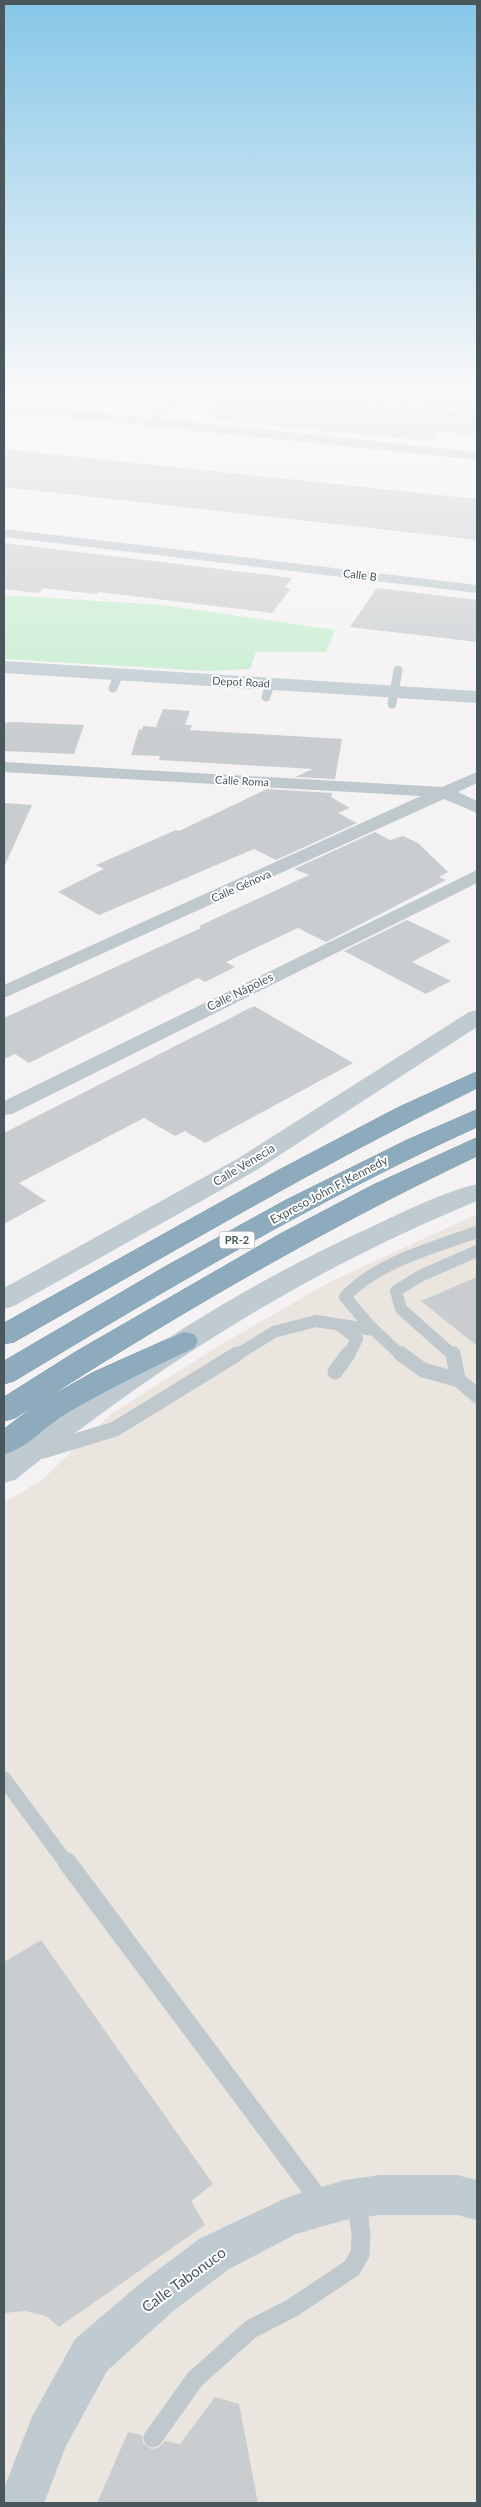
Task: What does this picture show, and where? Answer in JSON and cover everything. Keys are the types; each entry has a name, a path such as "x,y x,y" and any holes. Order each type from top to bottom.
{"highway":[{"name":"PR-2","path":"4,1335 238,1203 406,1113 477,1079"},
{"name":"Expreso John F. Kennedy","path":"4,1374 81,1328 361,1170 477,1118"},
{"path":"4,1411 87,1358 290,1240 382,1191 477,1146"}],"street":[{"name":"Calle B","path":"4,533 477,588"},
{"name":"Depot Road","path":"4,667 116,681"},
{"name":"Depot Road","path":"4,681 116,681 393,697 477,696"},
{"name":"Depot Road","path":"393,697 477,709"},
{"name":"Calle Roma","path":"4,767 444,792 477,808"},
{"name":"Calle Génova","path":"4,992 477,777"},
{"name":"Calle Nápoles","path":"4,1108 475,880"},
{"name":"Calle Venecia","path":"4,1300 246,1165 477,1017"},
{"path":"10,1458 184,1341 277,1287 362,1241 477,1192"},
{"name":"Calle Tabonuco","path":"21,2503 48,2433 91,2355 156,2297 214,2254 288,2216 340,2202 380,2195 457,2195 477,2200"}],"lane":[{"path":"393,697 398,670"},
{"path":"477,1232 370,1276 349,1290 345,1297 348,1305 374,1330 422,1370 458,1379 477,1396"},
{"path":"458,1379 454,1355 401,1309 396,1291 420,1276 477,1251"},
{"path":"10,1458 115,1429 274,1332 305,1323 332,1322 374,1330"},
{"path":"332,1322 351,1332 357,1339 344,1362 335,1372"},
{"path":"4,1779 340,2202 361,2235 360,2254 352,2268 292,2308 251,2329 195,2379 153,2438"}],"shaded area":[{"path":"477,1214 477,2503 4,2503 4,1503 43,1479 111,1414 220,1345 330,1282"}],"green space":[{"path":"4,595 161,605 335,630 326,652 256,652 250,669 209,671 4,659"}],"building":[{"path":"174,506 477,506 477,540"},
{"path":"4,543 292,578 285,587 290,589 272,613 99,592 96,594 43,588 39,593 4,589"},
{"path":"377,588 477,600 477,642 350,627"},
{"path":"163,709 190,711 185,725 192,725 190,730 342,739 335,779 295,777 313,769 159,760 160,756 131,755 139,729 142,730 143,726 156,727"},
{"path":"4,723 84,725 74,754 4,751"},
{"path":"267,789 332,793 331,797 350,808 338,813 357,823 276,860 254,849 99,915 58,892 104,869 96,865 176,830 179,831"},
{"path":"4,803 32,805 4,867"},
{"path":"375,832 390,840 403,836 418,843 448,872 439,877 446,880 326,942 298,928 226,962 235,967 205,982 198,978 29,1063 15,1054 4,1059 4,1018 201,928 199,926 309,875 294,869"},
{"path":"407,920 451,941 412,962 451,981 426,994 344,951"},
{"path":"254,1006 353,1063 205,1143 185,1131 175,1136 144,1118 19,1183 46,1201 4,1224 4,1133"},
{"path":"477,1277 477,1346 421,1301"},
{"path":"41,1940 213,2184 191,2201 205,2225 59,2327 46,2316 25,2311 4,2313 4,1962"},
{"path":"215,2397 239,2404 258,2503 97,2503 128,2432 142,2435 143,2443 151,2449 158,2448 165,2441 180,2444"}]}
